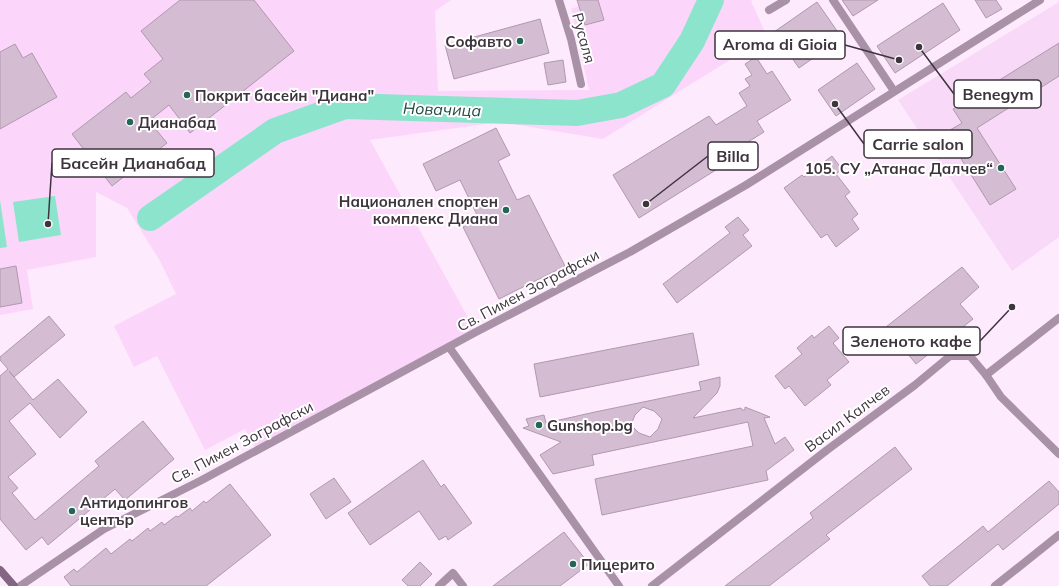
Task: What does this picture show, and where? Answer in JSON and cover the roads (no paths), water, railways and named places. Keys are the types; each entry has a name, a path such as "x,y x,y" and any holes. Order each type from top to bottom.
{"street":[{"name":"Русаля","path":"558,0 571,39 581,84"},
{"path":"769,10 786,0"},
{"path":"833,0 894,91"},
{"name":"Св. Пимен Зографски","path":"20,586 104,529 200,481 449,347 630,252 746,185 1040,0"},
{"path":"986,375 1059,318"},
{"path":"449,347 620,586"},
{"name":"Васил Калчев","path":"652,586 827,450 915,385 950,356 970,356 986,375 1001,397 1059,454"},
{"path":"996,586 1059,534"},
{"path":"0,570 14,586"},
{"path":"439,586 453,573 463,586"}],"waterway":[{"name":"Новачица","path":"150,218 275,131 345,106 577,113 621,105 663,85 692,41 711,0"}],"place":[{"name":"Софавто","path":"520,41"},
{"name":"Benegym","path":"919,47"},
{"name":"Aroma di Gioia","path":"899,60"},
{"name":"Покрит басейн \"Диана\"","path":"187,95"},
{"name":"Carrie salon","path":"835,104"},
{"name":"Дианабад","path":"130,122"},
{"name":"105. СУ „Атанас Далчев“","path":"1001,168"},
{"name":"Billa","path":"646,204"},
{"name":"Национален спортен комплекс Диана","path":"506,210"},
{"name":"Басейн Дианабад","path":"48,224"},
{"name":"Зеленото кафе","path":"1012,307"},
{"name":"Gunshop.bg","path":"539,425"},
{"name":"Антидопингов център","path":"72,511"},
{"name":"Пицерито","path":"573,564"}]}
